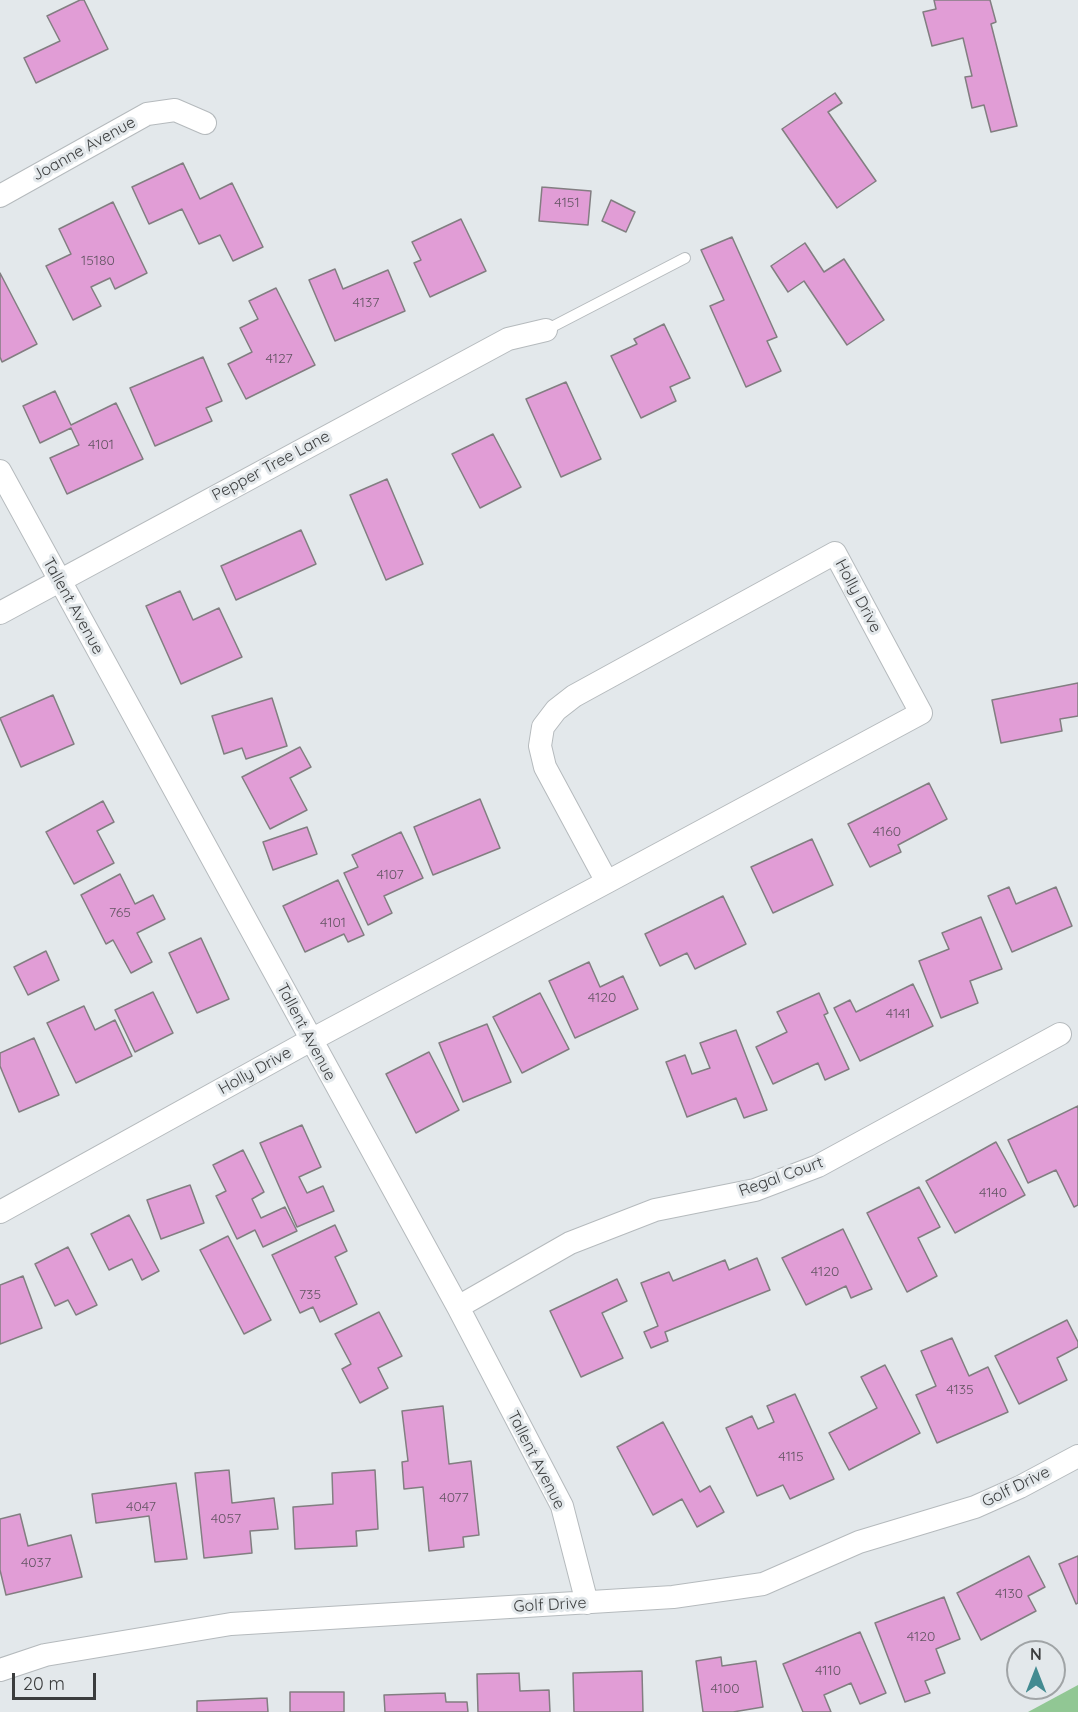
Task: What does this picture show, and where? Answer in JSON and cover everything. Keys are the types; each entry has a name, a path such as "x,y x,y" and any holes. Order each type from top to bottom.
{"street":[{"name":"Joanne Avenue","path":"0,196 147,114 175,110 205,123"},
{"name":"Pepper Tree Lane","path":"0,613 508,339 546,330"},
{"name":"Tallent Avenue","path":"0,471 458,1306 562,1506 587,1603"},
{"name":"Holly Drive","path":"0,1212 311,1040 607,882 921,713 835,553 574,696 549,718 543,727 540,746 545,767 607,882"},
{"name":"Regal Court","path":"458,1306 570,1243 655,1210 755,1190 818,1166 1060,1034"},
{"name":"Golf Drive","path":"0,1670 45,1655 231,1624 673,1597 763,1584 859,1542 975,1507 1020,1487 1078,1456"}],"lane":[{"path":"546,330 685,258"}],"green space":[{"path":"1078,1685 1078,1712 1028,1712 1050,1700 1066,1700 1066,1691"}],"building":[{"path":"84,0 108,49 36,83 24,58 60,41 47,16"},
{"path":"934,0 990,0 996,22 991,24 1017,126 991,132 984,105 972,108 965,77 972,76 963,38 932,46 923,12 936,9"},
{"path":"835,93 842,103 828,112 876,181 837,208 782,129"},
{"path":"183,163 200,199 232,183 263,247 233,261 220,235 199,244 182,209 149,224 132,187"},
{"path":"542,187 591,191 588,225 539,221"},
{"path":"611,200 635,212 626,232 602,221"},
{"path":"113,202 147,273 115,289 110,278 91,287 101,306 73,320 46,266 71,254 59,229"},
{"path":"461,219 486,271 430,297 414,263 421,260 412,242"},
{"path":"732,237 777,337 767,341 781,371 746,387 710,306 724,300 701,250"},
{"path":"805,243 824,272 844,259 884,320 847,345 804,281 788,292 771,266"},
{"path":"335,269 343,289 388,270 405,311 335,341 309,280"},
{"path":"0,273 37,344 2,362 0,357"},
{"path":"276,288 315,365 246,399 228,364 252,352 240,328 258,319 249,301"},
{"path":"664,324 690,378 670,387 676,401 641,418 611,356 637,344 634,339"},
{"path":"203,357 222,401 206,408 212,421 155,446 130,388"},
{"path":"566,382 601,459 561,477 526,399"},
{"path":"55,391 71,425 116,403 143,459 67,494 50,458 79,445 71,428 40,443 23,406"},
{"path":"493,434 521,487 480,508 452,454"},
{"path":"387,479 423,564 386,580 350,495"},
{"path":"301,530 316,564 236,600 221,566"},
{"path":"180,591 193,620 219,608 242,657 181,684 146,606"},
{"path":"1078,683 1078,716 1060,719 1062,731 1001,743 992,700"},
{"path":"53,695 74,744 21,767 0,718"},
{"path":"272,698 287,746 246,759 242,748 224,754 212,716"},
{"path":"300,747 311,767 290,778 307,810 270,829 242,777"},
{"path":"929,783 947,819 898,845 901,852 870,867 848,824"},
{"path":"480,799 500,848 433,875 414,827"},
{"path":"103,801 114,822 97,831 114,863 74,884 46,832"},
{"path":"307,827 317,854 273,870 263,842"},
{"path":"401,832 423,878 384,896 392,913 368,925 344,873 358,867 352,855"},
{"path":"812,839 833,885 773,913 751,867"},
{"path":"120,874 135,904 153,895 165,919 137,933 152,962 131,973 113,940 106,944 81,895"},
{"path":"338,880 364,935 348,942 344,934 305,952 283,906"},
{"path":"1009,887 1016,904 1056,887 1072,926 1012,952 988,896"},
{"path":"723,896 746,944 695,969 687,953 660,966 645,934"},
{"path":"981,917 1002,969 970,981 978,1003 941,1018 919,961 949,949 942,933"},
{"path":"201,938 229,999 197,1013 169,953"},
{"path":"46,951 59,980 28,995 14,967"},
{"path":"589,962 600,987 623,976 638,1009 575,1038 549,981"},
{"path":"913,984 933,1026 860,1061 834,1008 850,1000 856,1012"},
{"path":"153,992 173,1033 135,1052 115,1010"},
{"path":"540,993 569,1049 522,1073 493,1017"},
{"path":"819,993 828,1013 824,1015 849,1069 825,1080 818,1063 773,1084 756,1047 787,1032 777,1012"},
{"path":"84,1006 95,1030 115,1020 132,1056 76,1083 47,1023"},
{"path":"487,1024 511,1082 463,1102 439,1043"},
{"path":"736,1030 767,1110 744,1118 736,1098 687,1117 666,1062 685,1055 692,1074 710,1068 700,1043"},
{"path":"34,1038 59,1095 19,1112 0,1066 0,1053"},
{"path":"429,1052 459,1110 416,1133 386,1074"},
{"path":"1078,1106 1078,1205 1074,1207 1056,1170 1028,1183 1008,1140"},
{"path":"302,1125 321,1167 299,1177 307,1193 323,1186 334,1211 297,1227 260,1143"},
{"path":"996,1142 1025,1195 955,1233 926,1181"},
{"path":"243,1150 264,1192 252,1199 261,1218 285,1207 297,1231 263,1247 255,1230 237,1239 216,1196 226,1191 213,1165"},
{"path":"190,1185 204,1223 161,1239 147,1200"},
{"path":"919,1187 940,1227 918,1238 937,1276 907,1292 867,1213"},
{"path":"129,1215 159,1271 142,1280 132,1259 109,1270 91,1234"},
{"path":"335,1225 347,1251 335,1257 357,1304 320,1322 313,1307 300,1313 272,1255"},
{"path":"843,1229 872,1289 851,1298 846,1286 806,1305 782,1258"},
{"path":"228,1236 271,1320 244,1334 200,1250"},
{"path":"68,1247 97,1305 76,1315 68,1300 55,1306 35,1264"},
{"path":"757,1258 770,1290 665,1332 668,1341 651,1348 644,1332 658,1326 641,1283 669,1272 673,1281 725,1260 729,1270"},
{"path":"23,1276 42,1328 0,1344 0,1285"},
{"path":"617,1279 627,1301 602,1313 623,1358 581,1377 550,1311"},
{"path":"379,1312 402,1356 378,1368 388,1388 360,1403 342,1369 351,1364 335,1334"},
{"path":"1067,1320 1078,1342 1078,1347 1057,1358 1067,1380 1019,1404 995,1356"},
{"path":"952,1338 969,1376 988,1367 1008,1412 937,1443 916,1395 936,1386 921,1351"},
{"path":"885,1365 920,1433 849,1470 829,1433 877,1408 861,1377"},
{"path":"795,1394 834,1479 790,1499 783,1485 757,1496 726,1428 752,1416 758,1429 774,1422 767,1406"},
{"path":"443,1406 449,1464 471,1461 479,1535 463,1537 464,1547 429,1551 423,1487 404,1489 402,1462 408,1461 402,1411"},
{"path":"663,1422 700,1492 710,1486 724,1512 697,1527 682,1499 653,1515 617,1447"},
{"path":"229,1470 232,1503 274,1498 278,1529 250,1531 252,1553 204,1558 195,1473"},
{"path":"375,1470 378,1529 356,1531 357,1546 295,1549 293,1507 333,1504 332,1473"},
{"path":"176,1483 187,1559 155,1562 149,1516 96,1523 92,1494"},
{"path":"20,1514 28,1546 71,1535 82,1577 6,1595 0,1570 0,1519"},
{"path":"1029,1556 1045,1587 1028,1596 1036,1611 981,1640 957,1593"},
{"path":"1078,1556 1078,1603 1076,1604 1059,1564"},
{"path":"944,1597 960,1639 936,1649 945,1673 925,1681 930,1693 905,1702 875,1623"},
{"path":"860,1632 886,1693 860,1704 851,1683 824,1695 831,1712 803,1712 783,1664"},
{"path":"721,1657 722,1666 756,1661 763,1707 733,1712 703,1712 696,1661"},
{"path":"642,1671 643,1712 574,1712 573,1673"},
{"path":"519,1673 520,1691 549,1690 550,1712 478,1712 477,1674"},
{"path":"290,1692 344,1692 344,1712 290,1712"},
{"path":"445,1693 446,1702 467,1702 468,1712 385,1712 384,1695"},
{"path":"267,1698 268,1712 197,1712 197,1701"}]}
